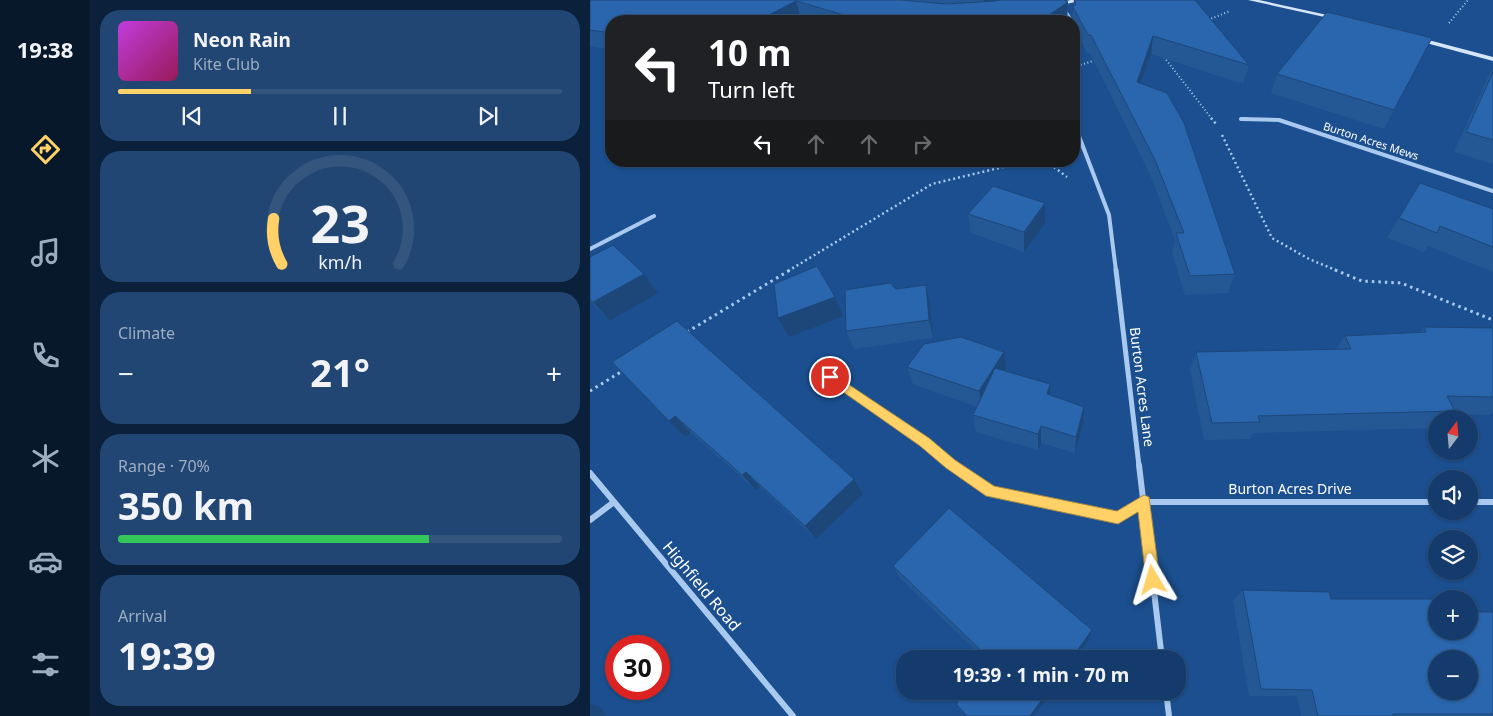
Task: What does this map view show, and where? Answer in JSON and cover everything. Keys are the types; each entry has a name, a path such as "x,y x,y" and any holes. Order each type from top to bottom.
{"street":[{"path":"1052,5 1059,2 1082,0"},
{"path":"1253,0 1274,2 1349,21"},
{"path":"1059,2 1068,15"},
{"path":"1414,38 1493,59"},
{"name":"Burton Acres Mews","path":"1242,119 1279,120 1493,191"},
{"name":"Burton Acres Lane","path":"1080,140 1108,215 1161,650"},
{"path":"590,249 654,216"},
{"name":"Highfield Road","path":"590,473 794,716"},
{"path":"590,520 614,502"},
{"name":"Burton Acres Drive","path":"1144,502 1428,502"},
{"path":"1478,502 1493,502"},
{"path":"1167,700 1169,716"}],"lane":[{"path":"830,377 924,442 950,464 991,492 1118,517 1144,502"}],"path":[{"path":"1202,22 1253,0"},
{"path":"1163,55 1215,121 1272,238 1309,260 1362,281 1401,283 1493,320"},
{"path":"1080,65 1100,59"},
{"path":"682,335 932,184 1003,167"},
{"path":"590,391 632,365"}],"building":[{"path":"590,0 901,0 946,4 1001,0 1064,0 1068,2 1049,15 844,15 796,1 769,15 605,15 605,32 590,30"},
{"path":"1074,0 1195,0 1249,65 1153,36 1137,82 1167,93 1184,123 1235,274 1190,276 1176,233 1184,233 1155,160 1091,35 1088,35 1080,20 1080,15 1077,15 1073,7 1076,4"},
{"path":"1327,12 1432,38 1394,110 1277,74"},
{"path":"1493,72 1493,140 1466,132"},
{"path":"1420,183 1493,209 1493,247 1440,226 1437,233 1399,218"},
{"path":"993,186 1045,203 1024,232 968,214"},
{"path":"613,245 644,274 593,302 590,299 590,257"},
{"path":"817,266 835,297 778,318 774,284"},
{"path":"890,283 896,289 926,285 929,320 846,331 845,290"},
{"path":"677,321 854,479 805,526 746,472 742,475 675,416 669,421 612,362"},
{"path":"1424,327 1493,328 1493,397 1447,396 1454,410 1258,416 1260,422 1212,423 1196,352 1351,349 1345,336 1426,332"},
{"path":"961,337 1004,352 979,391 907,367 924,344"},
{"path":"995,368 1050,384 1047,394 1084,407 1076,437 1041,426 1038,434 973,415"},
{"path":"949,508 1092,630 1078,650 981,650 893,566"},
{"path":"1243,590 1329,592 1331,599 1428,599 1428,640 1478,640 1478,612 1493,612 1493,714 1318,716 1312,690 1261,689"},
{"path":"959,700 1042,700 1030,716 967,716 956,704"}],"route":[{"path":"830,377 924,442 950,464 991,492 1118,517 1144,502 1153,580"}]}
